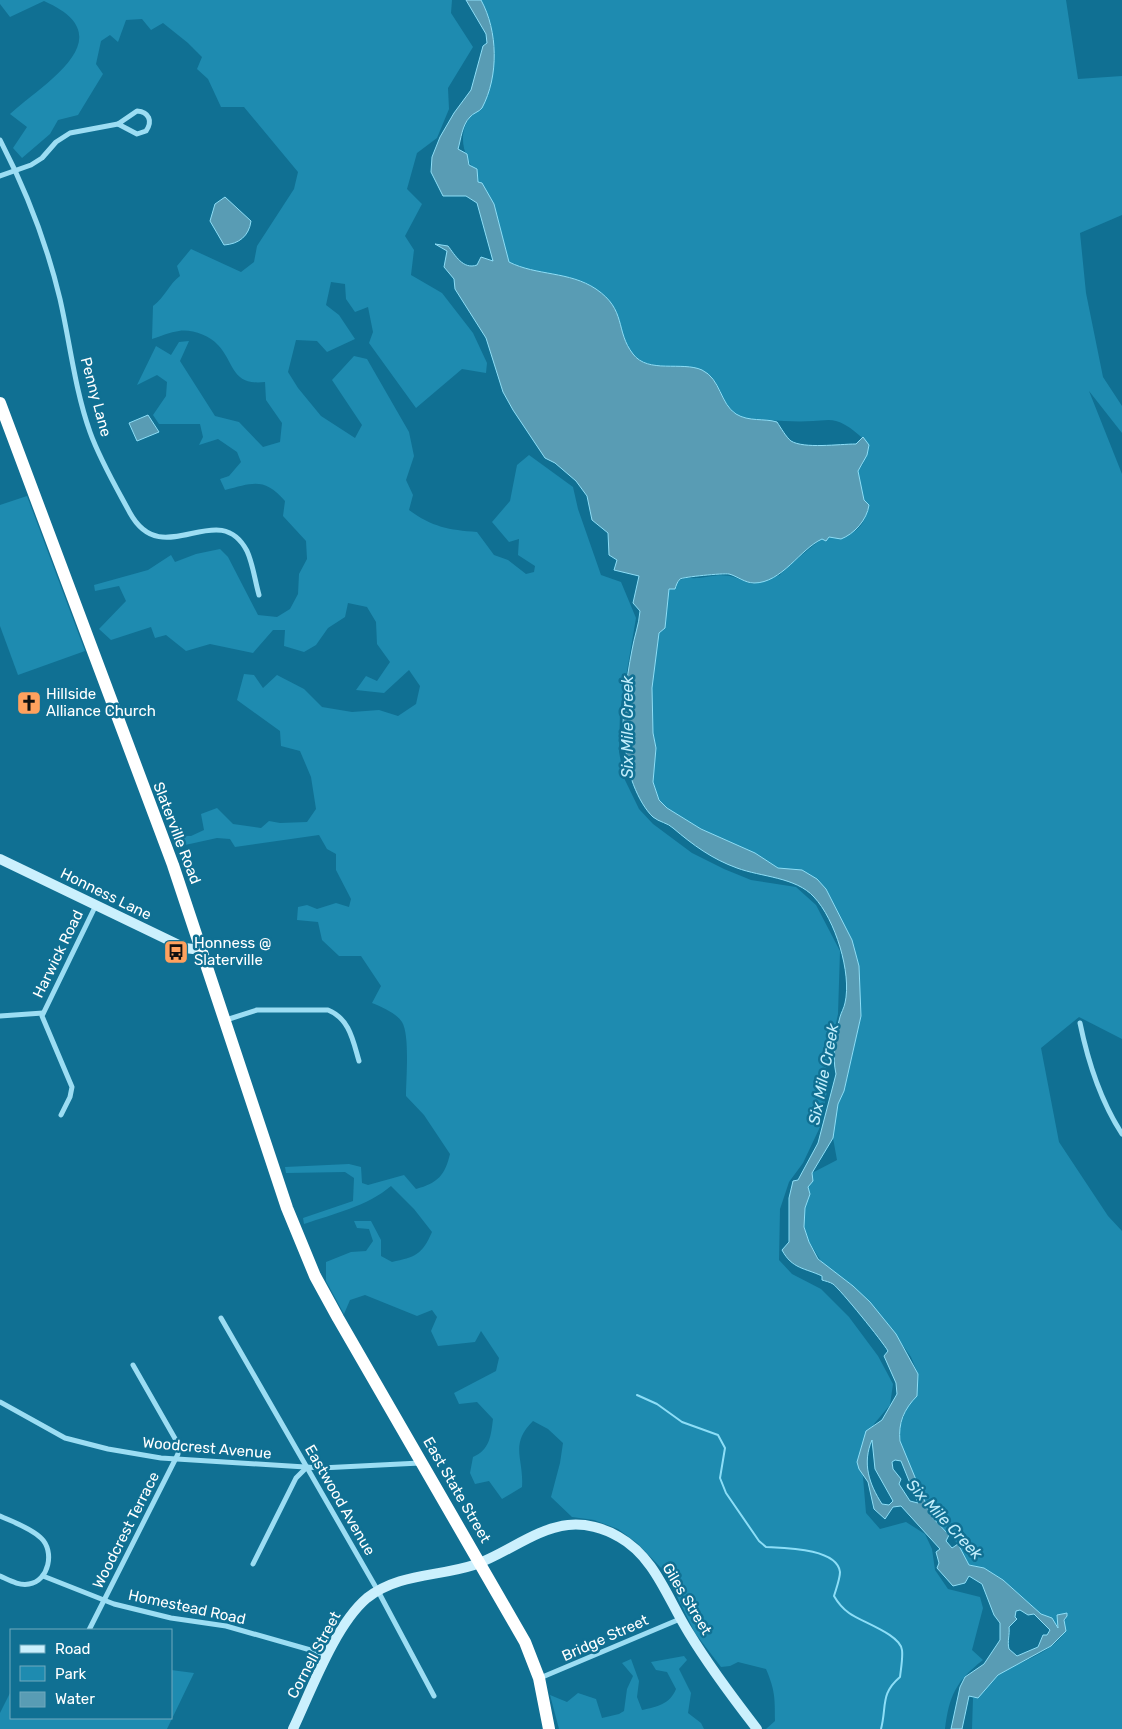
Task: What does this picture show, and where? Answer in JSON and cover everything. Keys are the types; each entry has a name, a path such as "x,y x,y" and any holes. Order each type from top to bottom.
{"highway":[{"name":"Slaterville Road","path":"0,403 3,420 173,865 286,1208 315,1276"},
{"name":"East State Street","path":"315,1276 525,1642 539,1678 549,1729"}],"street":[{"path":"0,176 38,161 56,142 70,133 118,124 138,111 146,114 150,122 146,131 137,134 118,124"},
{"name":"Penny Lane","path":"0,140 50,259 90,432 131,515 141,528 162,538 177,538 208,529 225,532 233,536 247,552 259,595"},
{"name":"Honness Lane","path":"0,859 185,948 201,950"},
{"name":"Harwick Road","path":"43,1014 96,905"},
{"path":"223,1021 257,1010 328,1010 335,1013 345,1022 359,1061"},
{"path":"0,1016 43,1014 42,1019 72,1087 70,1097 61,1115"},
{"path":"1080,1023 1087,1056 1108,1112 1122,1134"},
{"name":"Eastwood Avenue","path":"221,1318 378,1591 434,1696"},
{"name":"Woodcrest Terrace","path":"90,1629 176,1460 177,1442 133,1365"},
{"name":"Woodcrest Avenue","path":"0,1402 64,1438 108,1449 176,1460 307,1468 424,1463"},
{"path":"253,1564 296,1478 307,1468"},
{"path":"0,1516 36,1534 44,1542 49,1558 43,1576 28,1584 18,1583 0,1576"},
{"name":"Giles Street","path":"480,1562 553,1528 568,1525 597,1528 620,1537 643,1558 662,1583 680,1619 756,1729"},
{"name":"Cornell Street","path":"293,1729 348,1619 367,1599 378,1591 402,1580 480,1562"},
{"name":"Homestead Road","path":"43,1576 104,1600 144,1612 232,1627 328,1656"},
{"name":"Bridge Street","path":"539,1678 565,1669 680,1619"}],"green space":[{"path":"0,0 452,0 451,13 473,47 448,88 449,109 437,138 417,153 407,189 422,204 405,236 414,250 411,275 442,293 473,333 487,363 486,373 462,369 416,408 369,343 373,332 368,307 355,312 346,299 345,284 331,282 326,305 339,315 355,339 327,352 317,341 296,340 288,372 298,388 321,416 355,438 362,425 332,380 354,356 367,359 409,432 414,456 406,480 413,495 409,510 417,516 441,527 477,532 494,555 508,560 526,574 534,572 535,566 518,555 519,539 509,542 492,522 510,501 517,465 529,455 573,487 578,509 601,575 621,582 636,618 620,712 619,752 624,778 639,809 653,824 692,853 724,869 751,880 796,887 816,905 840,951 838,1014 826,1070 828,1086 820,1127 803,1163 789,1182 780,1209 779,1260 792,1274 821,1289 849,1317 878,1356 893,1384 890,1405 874,1424 861,1453 866,1513 880,1529 906,1522 925,1534 932,1549 935,1570 948,1589 980,1597 983,1608 972,1650 983,1660 966,1675 955,1690 949,1707 945,1729 766,1729 775,1721 775,1706 774,1694 766,1669 738,1662 730,1666 721,1667 695,1633 665,1572 637,1543 618,1529 594,1520 572,1517 551,1497 563,1443 548,1429 533,1421 521,1437 519,1452 522,1487 502,1499 489,1481 475,1484 470,1473 473,1457 483,1450 489,1441 493,1419 477,1402 459,1404 454,1393 496,1371 499,1358 481,1331 475,1342 438,1346 431,1331 437,1317 432,1310 417,1316 365,1295 350,1300 344,1314 326,1281 326,1262 351,1252 366,1251 373,1241 369,1229 357,1228 354,1221 371,1221 381,1240 381,1256 392,1262 417,1254 425,1246 432,1232 414,1209 391,1186 361,1204 304,1224 303,1218 353,1201 354,1178 345,1172 286,1173 285,1167 349,1164 361,1167 362,1183 368,1185 404,1175 416,1189 430,1184 443,1173 450,1154 424,1115 406,1096 407,1047 404,1028 402,1022 396,1016 372,1003 381,986 361,956 339,956 322,940 318,922 297,920 298,907 307,905 317,909 336,903 349,907 351,899 336,870 336,854 327,849 319,835 235,847 230,839 217,838 176,847 172,836 191,836 204,830 201,814 217,808 233,824 261,828 269,821 280,823 307,822 316,809 311,777 300,751 281,746 280,731 237,700 244,674 254,675 263,688 277,675 304,689 322,707 352,712 379,710 398,716 416,704 420,686 409,670 384,693 356,690 366,676 377,681 390,662 377,644 376,622 367,607 348,603 345,617 328,628 316,645 304,652 284,646 285,630 273,630 253,653 210,644 186,651 166,635 155,638 151,627 111,640 99,629 126,601 119,586 95,591 94,585 148,570 171,555 175,562 196,554 220,549 228,557 258,615 277,617 290,609 298,594 299,574 307,559 306,541 283,516 285,501 278,493 264,485 243,485 225,490 220,479 229,476 241,462 237,452 218,439 199,445 203,437 200,424 159,424 153,415 166,396 167,382 157,375 137,385 156,346 171,355 179,342 189,341 180,361 215,416 239,422 263,447 280,442 282,423 266,400 265,382 254,382 240,377 218,345 210,338 200,334 179,331 152,339 153,306 180,276 177,266 191,249 241,272 254,262 257,246 294,189 298,172 244,107 221,107 208,79 197,69 202,57 188,43 163,23 151,30 142,19 126,20 118,42 110,35 101,41 96,64 103,74 78,115 58,120 50,134 22,158 13,148 27,127 10,114 57,74 70,59 78,44 78,29 67,15 44,1 10,17 0,4"},
{"path":"481,0 1066,0 1078,79 1122,76 1122,215 1080,233 1086,293 1103,377 1122,406 1122,433 1089,391 1122,474 1122,1039 1079,1017 1041,1048 1059,1142 1108,1216 1122,1231 1122,1729 972,1729 973,1698 978,1698 996,1676 1044,1651 1060,1639 1065,1631 1063,1627 1067,1614 1062,1615 1059,1626 1055,1624 1052,1618 1041,1614 1003,1580 984,1568 969,1565 958,1544 931,1516 902,1451 899,1429 908,1405 917,1396 918,1374 911,1357 887,1323 853,1286 823,1264 809,1242 804,1227 805,1208 810,1194 808,1187 813,1178 812,1173 837,1160 833,1138 838,1104 844,1091 861,1016 859,966 852,940 826,889 778,868 755,853 701,829 667,808 659,800 653,782 656,748 653,733 652,688 659,633 665,627 669,589 686,578 719,575 734,577 752,584 780,575 822,539 846,537 848,533 855,531 863,522 869,505 864,500 858,471 863,464 869,445 850,428 836,421 779,421 749,419 738,415 732,411 713,379 701,370 655,365 638,359 627,345 613,306 608,299 589,284 520,267 509,262 494,204 478,182 478,176 466,155 463,140 470,117 485,99 493,72 493,35"},
{"path":"27,496 85,651 18,675 0,626 0,505"},
{"path":"684,1656 687,1660 679,1669 691,1693 688,1713 701,1723 704,1729 559,1729 550,1695 567,1702 578,1693 596,1699 602,1718 619,1714 624,1711 627,1689 633,1676 622,1663 631,1659 639,1681 637,1697 642,1710 653,1708 667,1701 676,1689 667,1672 656,1670 651,1662"},
{"path":"172,1670 194,1673 172,1719"},
{"path":"10,1693 10,1719 172,1719 167,1729 0,1729 0,1713"}],"water":[{"name":"Six Mile Creek","path":"466,0 481,0 487,12 493,39 494,68 488,95 482,108 467,120 458,149 467,154 469,165 477,169 478,182 482,183 494,204 509,262 531,270 575,279 596,289 606,297 617,313 624,337 633,354 639,360 647,364 702,370 713,379 727,404 736,414 746,418 777,422 791,441 804,445 856,444 863,437 869,445 867,455 858,471 864,500 869,505 868,511 863,521 851,534 841,539 829,537 826,541 822,539 806,550 782,572 764,582 751,583 729,574 712,575 680,579 675,589 669,589 665,628 659,633 652,688 653,733 656,748 653,782 659,800 667,808 701,829 755,853 778,868 802,870 817,879 826,889 852,940 859,966 861,1016 844,1091 838,1104 833,1138 812,1173 813,1181 808,1187 810,1194 805,1208 804,1227 818,1259 870,1302 896,1334 918,1374 917,1396 909,1406 901,1422 900,1441 931,1516 949,1535 946,1541 952,1548 958,1544 969,1565 984,1568 1003,1580 1041,1614 1052,1618 1058,1628 1057,1615 1067,1613 1064,1620 1066,1631 1051,1646 998,1675 978,1698 969,1696 962,1729 951,1729 960,1687 965,1677 984,1664 1000,1640 1000,1623 994,1615 982,1584 969,1576 965,1583 953,1586 937,1568 939,1563 936,1552 940,1549 901,1506 893,1507 885,1519 874,1509 868,1482 859,1469 857,1462 866,1431 882,1420 897,1394 896,1383 884,1356 888,1351 832,1283 822,1280 822,1276 799,1267 790,1261 782,1250 789,1242 789,1198 793,1181 798,1180 818,1143 836,1074 834,1060 835,1038 847,991 844,962 835,932 822,907 807,890 788,881 737,868 711,856 695,846 671,826 653,817 642,803 630,775 626,748 623,744 626,685 640,611 633,603 639,576 614,570 617,560 609,555 608,533 592,520 587,496 576,481 555,463 545,458 513,410 503,392 486,338 455,289 454,279 444,267 447,251 435,244 448,246 464,264 477,265 481,257 493,261 477,203 466,196 443,196 431,172 432,157 440,137 454,113 471,90 483,46 487,43 486,34","holes":["872,1440 875,1469 893,1501 889,1505 882,1504 870,1481 867,1465","895,1460 901,1461 918,1503 910,1501 899,1484 901,1479 893,1469 892,1462","1020,1610 1028,1615 1034,1614 1050,1630 1047,1635 1043,1635 1038,1647 1017,1656 1009,1649 1008,1643 1009,1627 1017,1619 1015,1617 1016,1611"]},
{"path":"225,197 251,221 246,235 239,241 224,245 210,221 215,204"},
{"path":"148,415 159,432 137,441 129,423"}],"waterway":[{"path":"637,1395 657,1404 682,1422 718,1435 725,1448 720,1478 726,1493 759,1541 766,1547 809,1551 830,1558 837,1564 840,1572 834,1596 840,1605 855,1617 888,1634 900,1644 902,1650 900,1677 889,1689 885,1701 881,1729"}],"place":[{"name":"Hillside Alliance Church","path":"29,703"},
{"name":"Honness @ Slaterville","path":"176,952"}]}
